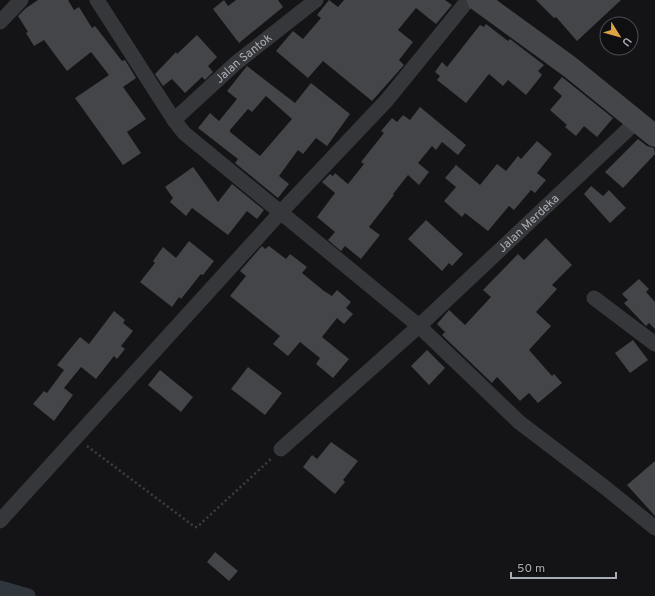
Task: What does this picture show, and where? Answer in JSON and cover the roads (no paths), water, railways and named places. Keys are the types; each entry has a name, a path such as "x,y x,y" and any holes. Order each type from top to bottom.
{"street":[{"path":"0,22 21,0"},
{"path":"97,0 174,120 184,133 419,326 519,422 608,489 655,528"},
{"name":"Jalan Santok","path":"174,120 236,63 316,0"},
{"path":"0,521 280,213 387,100 468,0"},
{"path":"478,0 570,67 655,136"},
{"name":"Jalan Merdeka","path":"281,449 419,326 637,120"},
{"path":"594,298 655,344"}],"waterway":[{"path":"0,588 28,596"}]}
